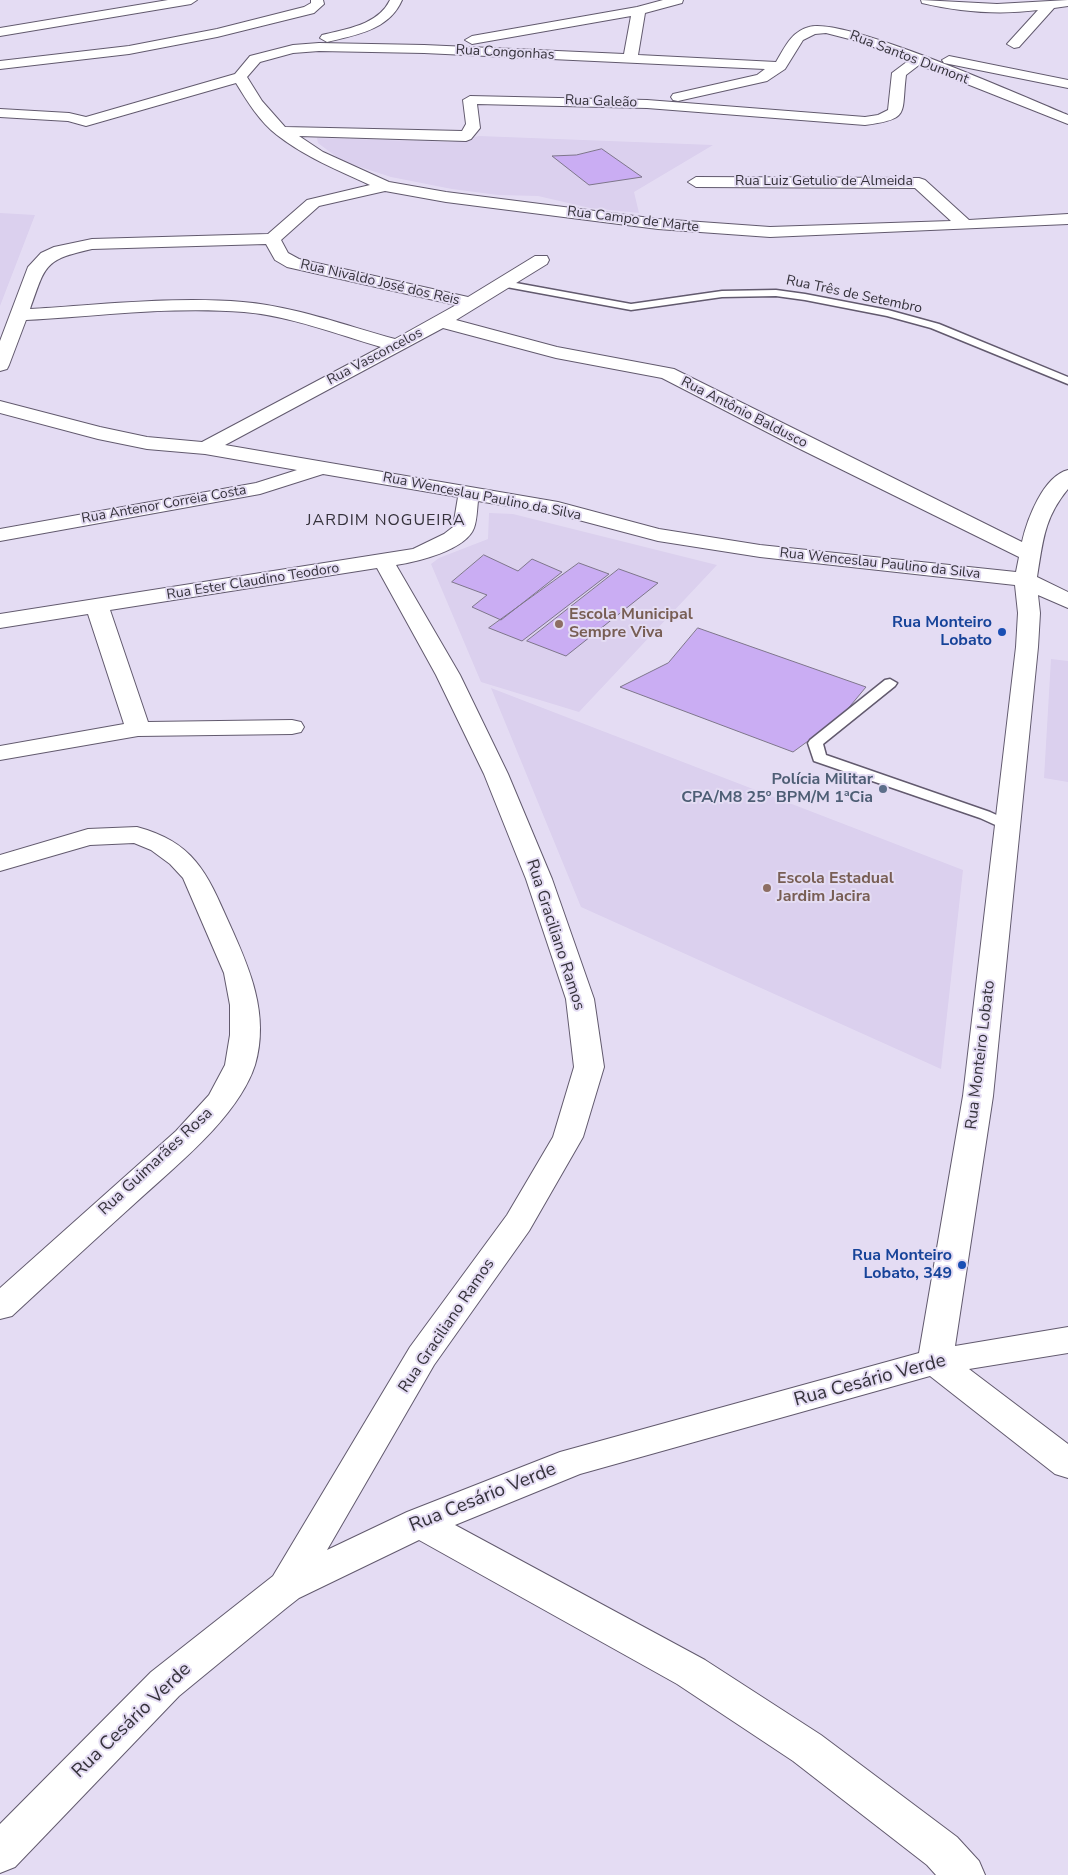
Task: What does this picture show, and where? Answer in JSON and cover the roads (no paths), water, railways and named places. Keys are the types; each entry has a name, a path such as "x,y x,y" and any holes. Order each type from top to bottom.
{"street":[{"path":"0,32 191,0"},
{"path":"4,61 48,61 129,50 217,33 309,10 318,4 317,0"},
{"path":"293,49 381,21 390,14 396,0"},
{"path":"424,49 639,10 676,0"},
{"path":"927,0 980,7 1060,5"},
{"path":"1014,44 1060,5"},
{"path":"630,59 639,10"},
{"name":"Rua Santos Dumont","path":"647,104 748,83 771,73 780,66 798,37 816,29 845,33 1068,120"},
{"name":"Rua Congonhas","path":"240,77 255,59 293,49 352,46 780,66"},
{"path":"896,52 938,58 1068,84"},
{"name":"Rua Galeão","path":"281,131 466,136 473,128 474,117 469,106 470,100 647,104 852,121 876,120 893,114 897,109 899,74 916,61"},
{"path":"0,112 69,117 86,122 240,77"},
{"name":"Rua Campo de Marte","path":"240,77 256,103 281,131 318,155 385,186 531,208 715,230 796,232 1068,219"},
{"name":"Rua Luiz Getulio de Almeida","path":"696,182 919,182 965,225"},
{"path":"0,365 21,314 37,267 47,256 60,251 100,244 272,240 313,202 385,186"},
{"name":"Rua Nivaldo José dos Reis","path":"272,240 281,256 293,263 470,303"},
{"name":"Rua Vasconcelos","path":"205,448 441,322 470,303 506,284 542,260"},
{"path":"21,314 195,305 245,307 286,314 395,345"},
{"name":"Rua Antônio Baldusco","path":"441,322 556,352 667,373 804,444 1027,567"},
{"name":"Rua Wenceslau Paulino da Silva","path":"0,407 98,433 146,443 205,448 558,508 676,538 760,551 1027,567"},
{"name":"Rua Antenor Correia Costa","path":"0,535 260,488 325,468"},
{"path":"1068,476 1045,503 1037,520 1027,567 1068,601"},
{"name":"Rua Ester Claudino Teodoro","path":"0,621 384,562 418,555 452,539 463,529 468,494"},
{"name":"Rua Graciliano Ramos","path":"286,1588 422,1356 518,1223 568,1137 589,1067 580,999 536,870 496,774 456,691 384,562"},
{"name":"Rua Monteiro Lobato","path":"935,1362 978,1096 1027,647 1029,613 1027,567"},
{"path":"97,606 138,729"},
{"path":"0,752 138,729 292,727"},
{"name":"Rua Guimarães Rosa","path":"0,863 88,837 137,835 160,844 179,858 195,876 238,973 244,1005 245,1035 240,1065 221,1101 187,1138 0,1307"},
{"name":"Rua Cesário Verde","path":"0,1853 165,1684 286,1588 420,1523 573,1462 935,1362 1068,1340"},
{"path":"935,1362 1068,1464"},
{"path":"420,1523 691,1672 807,1748 942,1851 964,1875"}],"lane":[{"name":"Rua Três de Setembro","path":"506,284 631,307 722,294 776,293 805,297 888,313 934,326 1068,381"},
{"path":"890,683 815,743 819,758 1008,824"}],"place":[{"name":"Escola Municipal Sempre Viva","path":"559,624"},
{"name":"Rua Monteiro Lobato","path":"1002,632"},
{"name":"Polícia Militar CPA/M8 25º BPM/M 1ªCia","path":"883,789"},
{"name":"Escola Estadual Jardim Jacira","path":"767,888"},
{"name":"Rua Monteiro Lobato, 349","path":"962,1265"}],"district":[{"name":"JARDIM NOGUEIRA","path":"386,521"}]}
